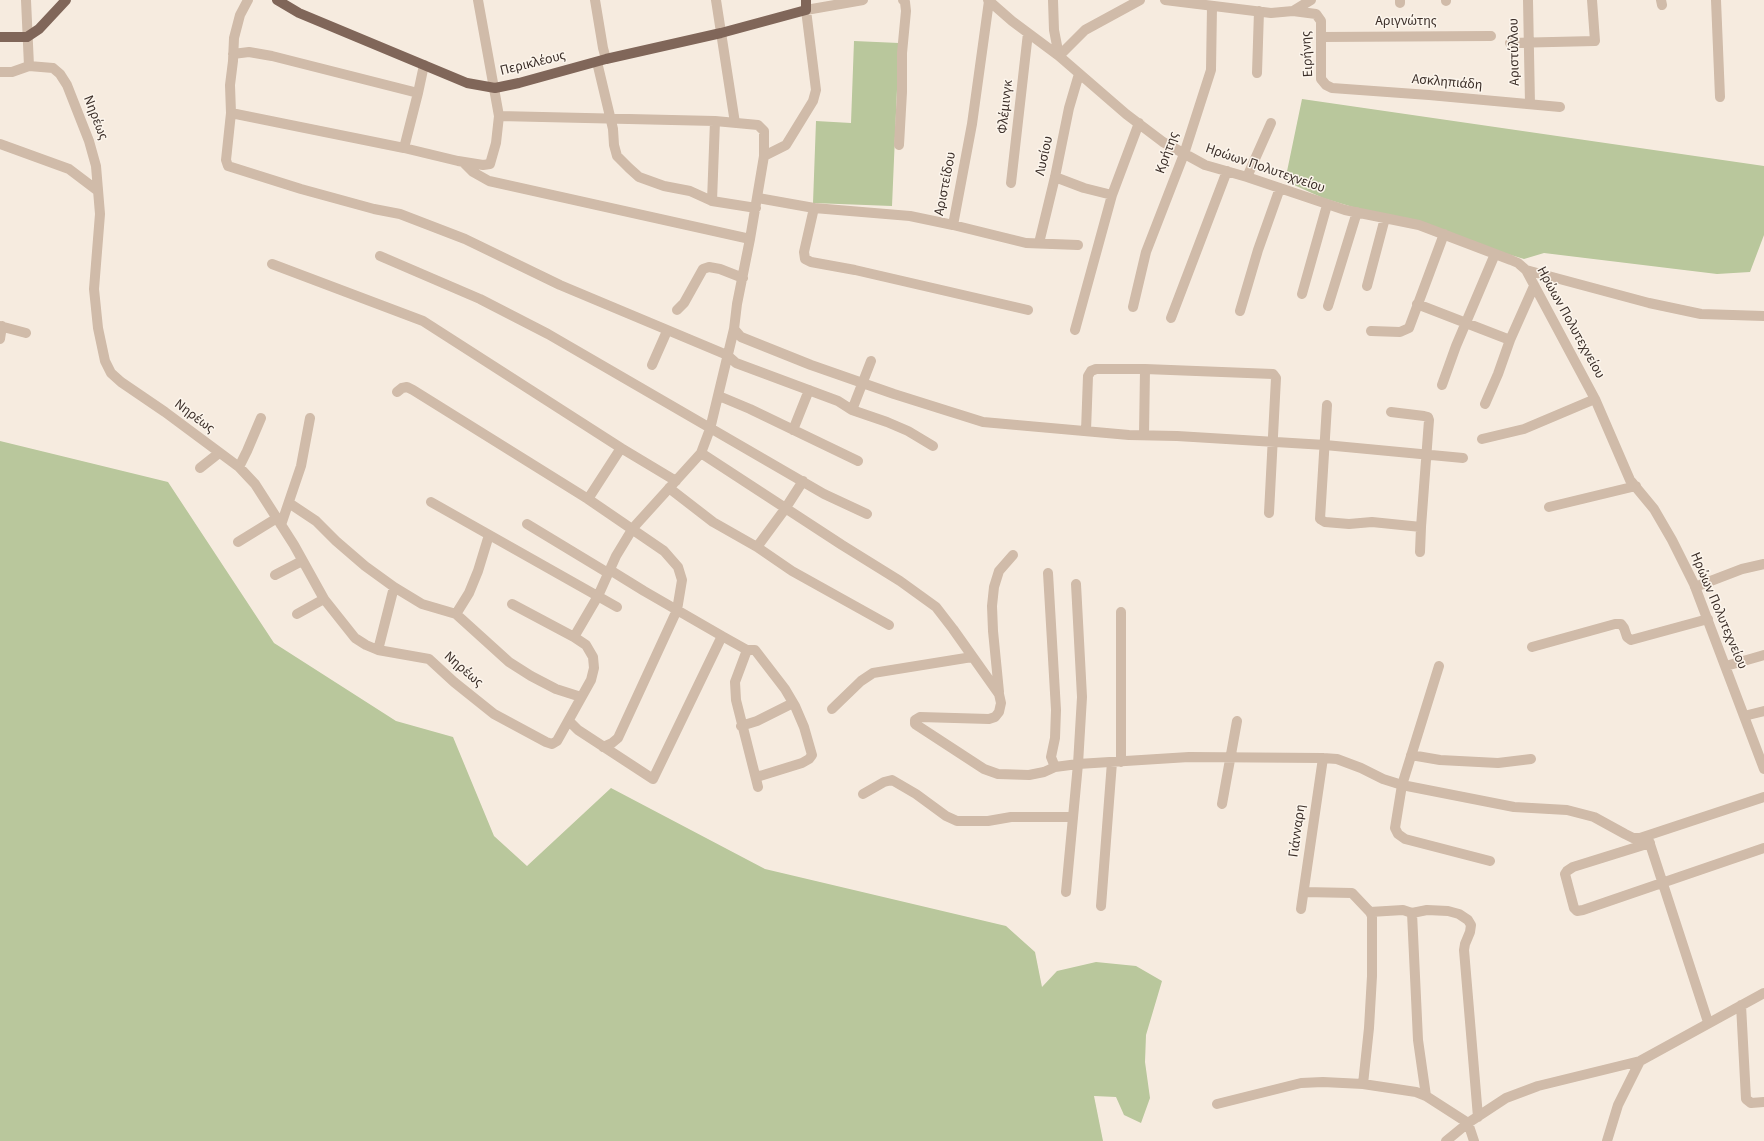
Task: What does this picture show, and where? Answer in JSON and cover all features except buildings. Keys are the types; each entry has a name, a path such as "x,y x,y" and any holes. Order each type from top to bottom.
{"main road":[{"path":"0,37 27,37 39,30 66,0"},
{"name":"Περικλέους","path":"277,0 299,13 467,83 494,88 721,33 806,5"}],"street":[{"path":"0,72 12,72 29,66 26,0"},
{"path":"248,0 235,28 230,85 231,112 226,160 228,166 359,205 400,214 465,239 560,285 727,355 736,363 838,401 852,410 908,431 934,446"},
{"path":"231,112 404,148 464,163 483,165 490,164 496,143 499,116 478,0"},
{"path":"595,0 603,48 602,61 610,119 617,156 639,177 664,186 690,191 712,201 756,208"},
{"path":"716,0 734,123"},
{"path":"764,156 786,145 812,101 816,90 806,5 864,0"},
{"path":"899,145 902,92 902,53 906,11 905,2 903,0"},
{"name":"Ηρώων Πολυτεχνείου","path":"988,0 1059,56 1126,114 1163,142 1205,165 1247,177 1327,205 1419,225 1518,263 1526,270 1595,399 1630,480 1654,509 1669,534 1695,587 1764,769"},
{"name":"Αριστείδου","path":"758,198 814,208 910,216 953,225 972,124 988,0"},
{"path":"1053,0 1054,30 1059,56"},
{"path":"1165,0 1272,13 1293,11 1310,0"},
{"name":"Αριστύλλου","path":"1528,0 1530,104"},
{"path":"1510,43 1595,41 1592,0"},
{"path":"1716,0 1720,97"},
{"path":"1059,56 1085,30 1135,1"},
{"name":"Κρήτης","path":"1133,307 1146,252 1184,154 1211,70 1212,6"},
{"path":"1257,73 1259,11"},
{"name":"Ειρήνης","path":"1293,11 1316,14 1321,21 1321,79 1326,86 1332,88"},
{"name":"Φλέμινγκ","path":"1012,184 1028,33"},
{"name":"Αριγνώτης","path":"1322,37 1491,36"},
{"path":"233,54 249,52 272,56 418,93"},
{"path":"404,148 424,65"},
{"name":"Νηρέως","path":"29,66 54,68 60,74 67,85 90,141 96,166 100,214 94,289 98,328 105,361 111,373 121,382 239,467 255,484 324,599 355,638 378,650 429,659 454,682 494,714 546,742 552,744 557,741 569,721"},
{"name":"Λυσίου","path":"1039,243 1055,178 1069,108 1079,74"},
{"name":"Ασκληπιάδη","path":"1332,88 1560,106"},
{"path":"499,116 716,121 758,125 764,131 764,156 758,198 742,278 734,330 710,429 700,453 633,528 609,572 598,596 574,636"},
{"path":"712,201 716,121"},
{"path":"1075,330 1112,195 1139,123"},
{"path":"1247,177 1271,123"},
{"path":"0,144 69,169 98,191"},
{"path":"464,163 473,172 489,181 750,239"},
{"path":"1171,318 1227,171"},
{"path":"1055,178 1084,188 1112,195"},
{"path":"1240,311 1258,250 1280,188"},
{"path":"1302,294 1327,205"},
{"path":"814,208 804,252 805,259 811,262 855,270 1028,310"},
{"path":"1328,306 1357,212"},
{"path":"1367,286 1385,218"},
{"path":"953,225 1014,241 1078,245"},
{"path":"1371,331 1400,332 1405,331 1408,328 1444,234"},
{"path":"1442,385 1494,254"},
{"path":"380,256 480,299 548,334 824,494 867,514"},
{"path":"272,264 423,322 621,448 673,485 714,522 757,547 804,578 889,625"},
{"path":"677,310 684,303 703,269 709,267 720,269 742,278"},
{"path":"1526,270 1649,303 1701,314 1764,316"},
{"path":"1485,404 1510,340 1534,286"},
{"path":"1417,304 1510,340"},
{"path":"0,339 1,326 26,333"},
{"path":"734,330 741,337 861,383 983,422 1003,425 1144,435 1325,445 1463,458"},
{"path":"652,365 667,331"},
{"path":"852,410 861,383 872,361"},
{"path":"1086,431 1088,376 1091,371 1096,369 1145,369 1273,374 1276,378 1269,512"},
{"path":"1144,435 1145,369"},
{"path":"397,392 402,388 407,387 450,411 633,528 664,551 678,567 682,580 677,610 618,738 612,743 603,747"},
{"path":"793,430 809,390"},
{"path":"719,396 750,409 858,461"},
{"path":"1482,439 1524,429 1595,399"},
{"path":"1327,405 1320,519 1325,522 1349,524 1372,522 1421,527"},
{"path":"1391,412 1428,417 1429,420 1420,552"},
{"path":"239,467 248,451 261,418"},
{"path":"238,542 279,522 289,503 301,466 310,418"},
{"path":"588,499 621,448"},
{"path":"200,468 220,453"},
{"path":"700,453 785,509 900,581 936,607 999,694"},
{"path":"757,547 785,509 803,481"},
{"path":"1549,507 1636,486"},
{"path":"431,502 617,607"},
{"path":"289,503 316,521 336,541 365,566 394,587 422,604 456,614 509,662 556,689 581,697"},
{"path":"527,524 747,650 755,650 785,688 804,727 812,755 809,759 802,763 770,774 760,776 755,775"},
{"path":"456,614 478,571 489,535"},
{"path":"1013,555 999,571 994,587 993,631 1001,703 999,712 995,717 989,719 920,717 915,720 915,724 984,769 998,774 1029,775 1044,772 1055,767 1078,764 1189,757 1337,759 1402,786 1514,808 1566,810 1594,817 1633,838 1649,840"},
{"path":"275,575 302,561"},
{"path":"1695,587 1736,571 1764,564"},
{"path":"1048,573 1056,710 1055,738 1051,757 1055,767"},
{"path":"1066,892 1078,764 1082,697 1076,584"},
{"path":"378,650 394,587"},
{"path":"297,614 324,599"},
{"path":"512,604 574,636 586,645 593,657 594,668 590,680 569,721 578,730 653,779 722,636"},
{"path":"1101,906 1117,762 1121,612"},
{"path":"1532,647 1615,624 1621,624 1627,637 1631,640 1708,619"},
{"path":"747,650 735,682 736,700 758,787"},
{"path":"1726,666 1764,655"},
{"path":"832,709 861,681 873,673 972,657"},
{"path":"1439,666 1402,786 1395,828 1398,834 1405,839 1490,861"},
{"path":"742,726 757,721 793,703"},
{"path":"1744,716 1764,711"},
{"path":"1222,804 1229,757 1237,721"},
{"path":"1411,754 1440,760 1498,763 1531,758"},
{"name":"Γιάνναρη","path":"1302,908 1323,758"},
{"path":"863,794 884,782 892,780 916,794 946,816 957,821 988,821 1011,817 1073,817"},
{"path":"1764,797 1573,867 1567,871 1566,874 1574,908 1577,911 1764,848"},
{"path":"1649,840 1708,1022"},
{"path":"1304,892 1352,893 1372,916 1372,976 1369,1028 1363,1084"},
{"path":"1370,912 1404,910 1412,913 1427,910 1448,911 1459,914 1468,920 1471,925 1464,950 1478,1117"},
{"path":"1412,913 1418,1040 1426,1096"},
{"path":"1446,1141 1468,1123 1506,1098 1538,1086 1640,1061 1708,1022 1764,993"},
{"path":"1741,1005 1746,1099 1751,1103 1764,1102"},
{"path":"1607,1141 1618,1105 1640,1061"},
{"path":"1217,1104 1301,1083 1323,1082 1363,1084 1416,1092 1426,1096 1468,1123 1474,1141"}],"green space":[{"path":"854,41 899,43 892,206 813,203 816,121 851,123"},
{"path":"1302,99 1764,166 1764,235 1750,272 1717,274 1544,253 1524,259 1323,198 1285,181"},
{"path":"0,441 168,482 274,643 396,721 453,737 494,836 527,866 611,788 765,869 1006,926 1035,952 1042,987 1057,971 1096,962 1136,966 1162,981 1146,1035 1145,1062 1150,1098 1141,1123 1124,1115 1116,1097 1094,1096 1103,1141 0,1141"}]}
